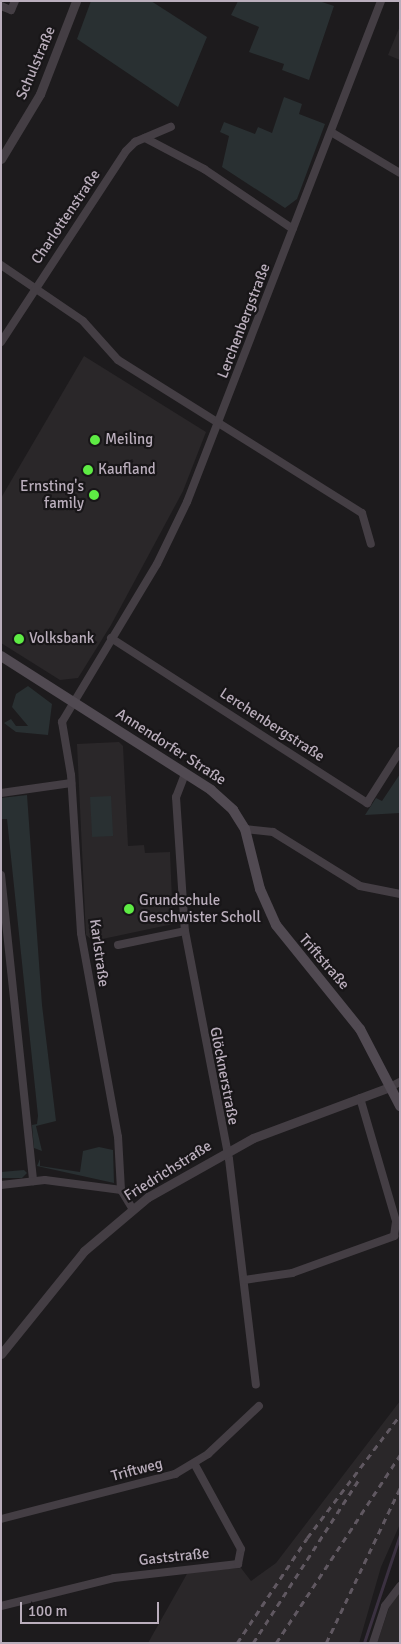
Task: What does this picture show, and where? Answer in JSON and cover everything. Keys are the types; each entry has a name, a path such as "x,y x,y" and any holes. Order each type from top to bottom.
{"main road":[{"name":"Annendorfer Straße","path":"1,656 185,774 227,804 244,829"},
{"name":"Triftstraße","path":"244,829 260,889 276,925 347,1012 396,1084 400,1106"}],"street":[{"path":"1,6 12,10 15,1"},
{"name":"Schulstraße","path":"1,159 40,94 76,1"},
{"name":"Lerchenbergstraße","path":"71,701 112,638 170,540 219,424 381,1"},
{"name":"Charlottenstraße","path":"1,342 126,151 145,138 171,128"},
{"path":"331,132 400,173"},
{"path":"145,138 204,169 210,177 294,229"},
{"path":"1,265 86,325 110,355 362,512 371,544"},
{"name":"Lerchenbergstraße","path":"112,638 367,803 400,751"},
{"name":"Karlstraße","path":"71,701 61,735 72,783 81,933 118,1137 121,1190 132,1208"},
{"name":"Glöcknerstraße","path":"185,774 176,797 185,931 227,1150 256,1384"},
{"path":"1,793 72,783"},
{"path":"244,829 273,832 360,886 400,894"},
{"path":"2,880 33,1181"},
{"path":"118,945 185,931"},
{"name":"Friedrichstraße","path":"1,1354 84,1251 132,1208 227,1150 396,1084"},
{"path":"244,1280 292,1273 394,1236 396,1221 360,1098"},
{"path":"1,1185 33,1181 105,1192 121,1190"},
{"name":"Triftweg","path":"1,1519 147,1482 194,1463 259,1406"},
{"name":"Gaststraße","path":"1,1606 114,1578 238,1564 241,1550 194,1463"},
{"path":"373,1643 387,1602 400,1586"}],"shaded area":[{"path":"91,1 151,1 207,37 178,107 77,39"},
{"path":"238,1 319,1 334,6 309,80 282,70 284,64 249,52 259,27 231,15"},
{"path":"400,26 400,60 388,55"},
{"path":"284,97 302,104 299,114 325,124 297,199 285,208 222,167 229,136 220,132 224,122 255,134 258,127 272,133"},
{"path":"84,356 206,432 183,491 111,625 78,678 60,680 1,643 1,498"},
{"path":"28,686 52,704 48,735 16,732 4,723 11,719 16,726 28,726 12,707 16,694"},
{"path":"119,742 123,746 128,846 144,845 145,853 170,852 173,924 93,941 86,935 77,744"},
{"path":"400,774 400,813 365,815 376,798 382,801"},
{"path":"27,795 42,1005 56,1121 36,1126 42,1151 34,1148 32,1125 37,1124 38,1116 7,819 1,819 1,798"},
{"path":"111,796 113,836 92,837 90,797"},
{"path":"99,1147 113,1150 114,1183 37,1166 40,1159 40,1166 80,1172 83,1151"},
{"path":"24,1170 27,1173 22,1178 1,1178 1,1172"},
{"path":"400,1401 400,1524 381,1567 359,1643 148,1643 188,1572 241,1568 251,1581 276,1563"},
{"path":"400,1590 400,1643 377,1643 392,1599"}],"waterway":[{"path":"364,1643 400,1535"}],"railway":[{"path":"237,1643 307,1538 400,1415"},
{"path":"276,1643 400,1455"},
{"path":"253,1643 359,1479"},
{"path":"326,1643 400,1488"}],"place":[{"name":"Meiling","path":"95,440"},
{"name":"Kaufland","path":"88,470"},
{"name":"Ernsting's family","path":"94,495"},
{"name":"Volksbank","path":"19,639"},
{"name":"Grundschule Geschwister Scholl","path":"129,909"}]}
